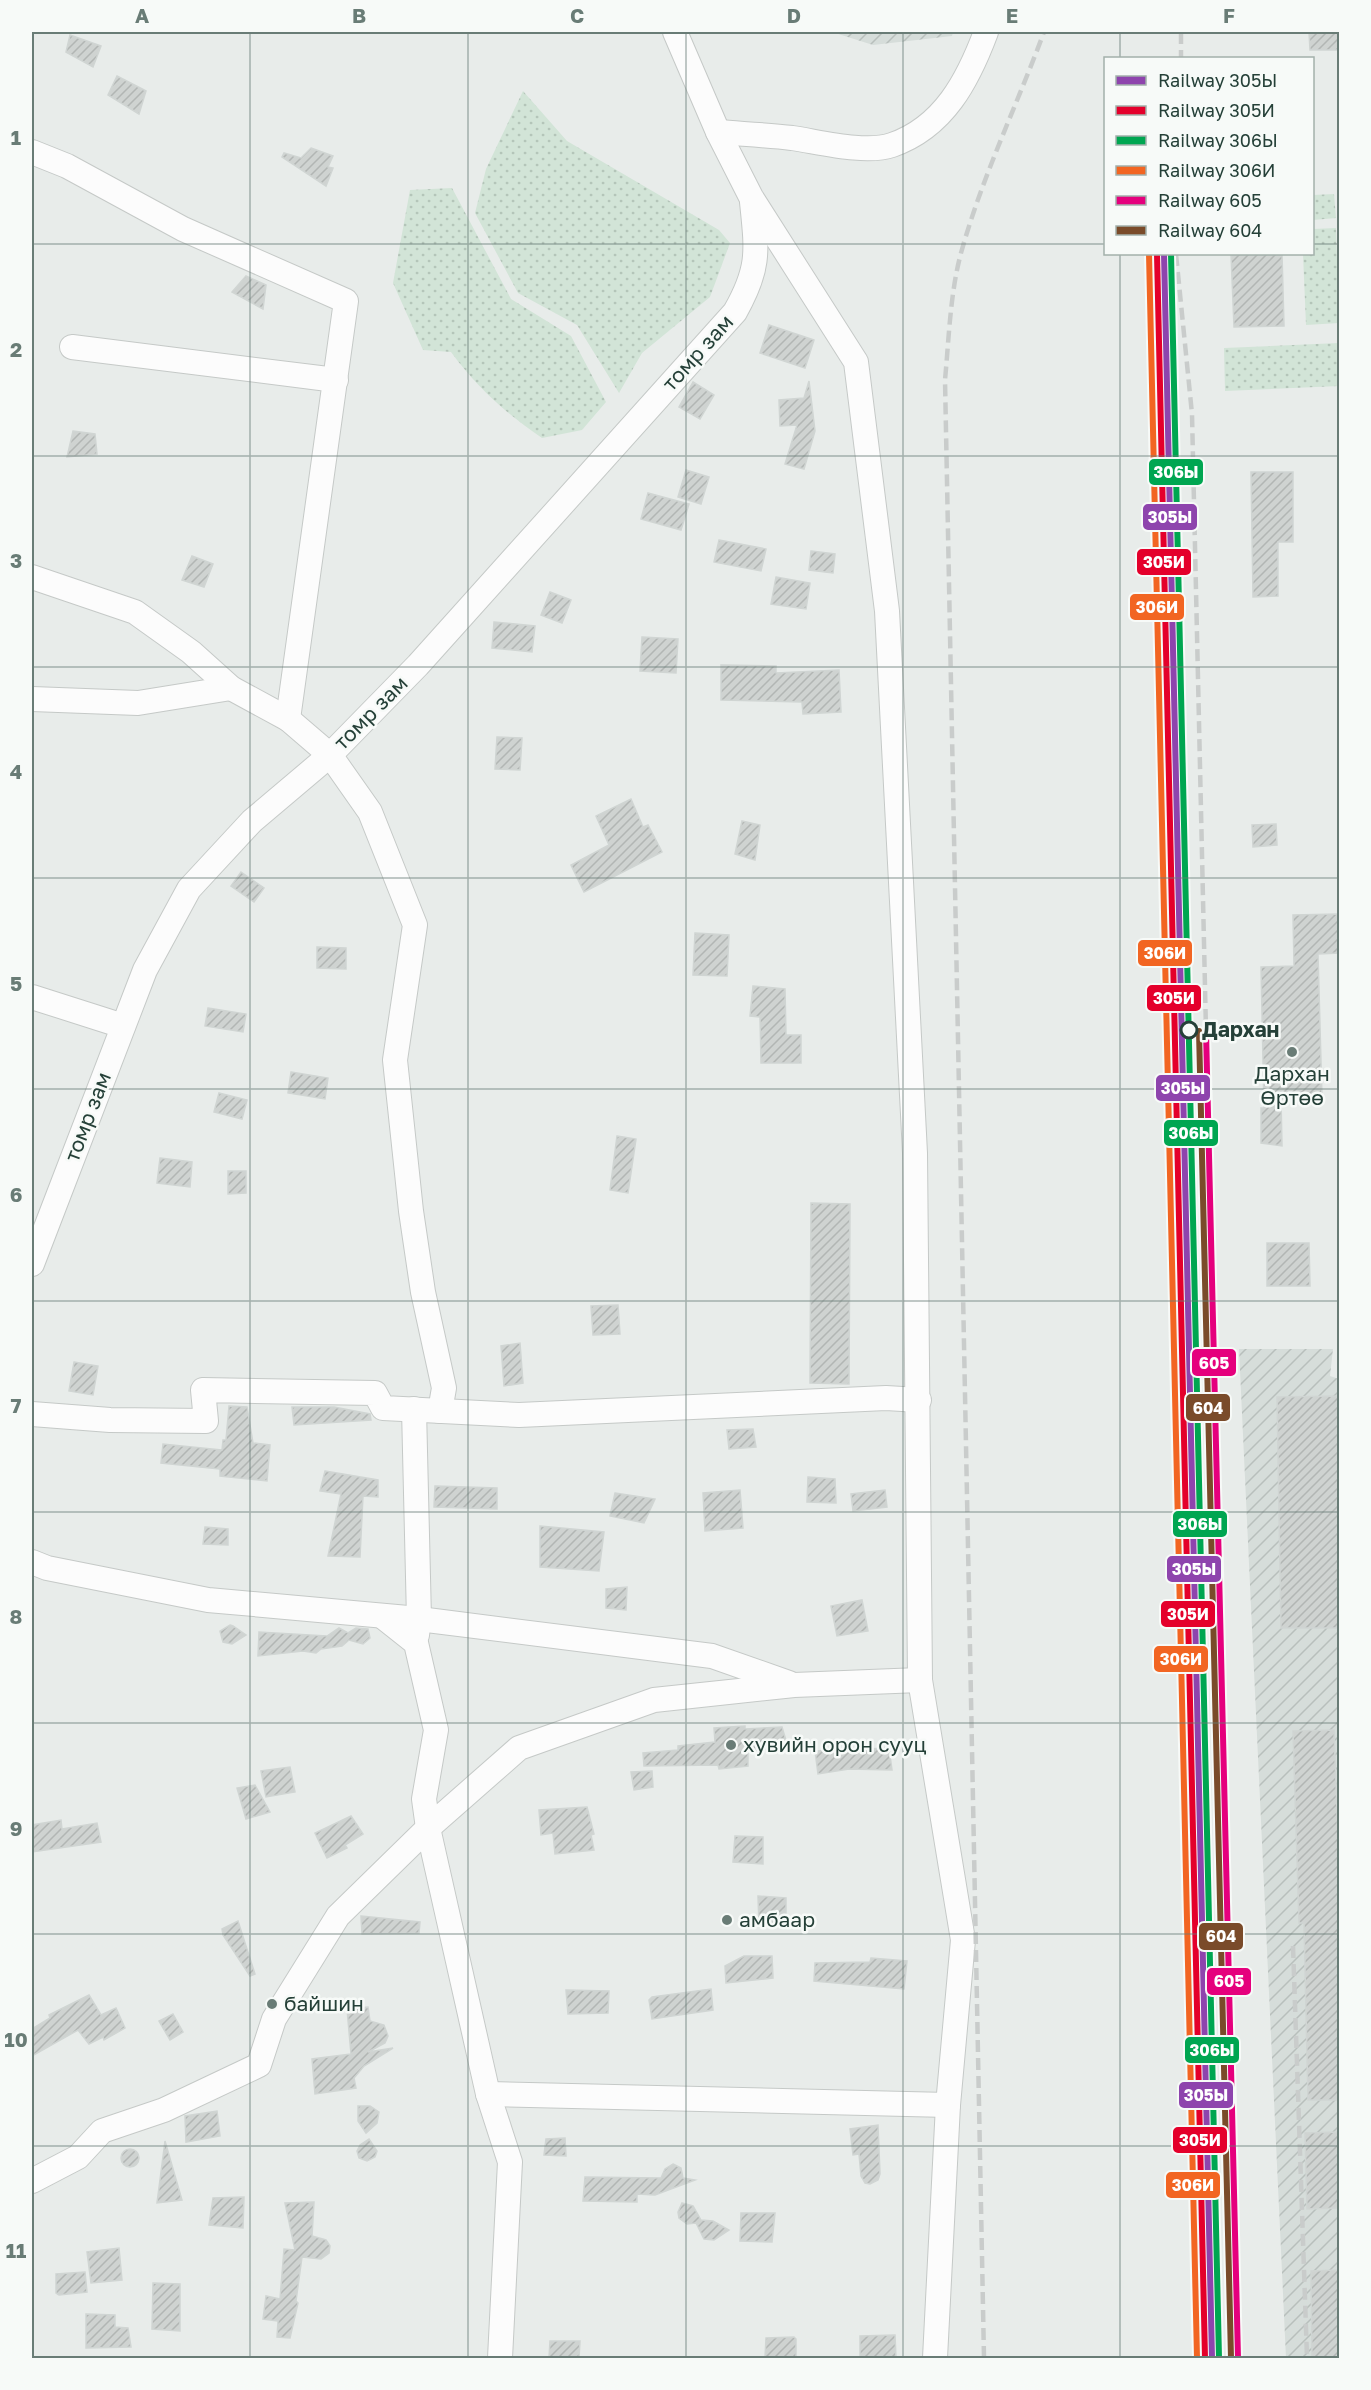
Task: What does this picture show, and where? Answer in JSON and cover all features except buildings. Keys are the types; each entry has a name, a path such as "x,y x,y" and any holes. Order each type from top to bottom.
{"street":[{"path":"675,32 718,132 751,197 856,362 887,611 915,1153 920,1680 963,1940 948,2105 935,2358"},
{"path":"718,132 791,138 845,147 891,146 924,128 957,95 986,32"},
{"path":"32,152 67,166 183,229 346,302 288,719"},
{"name":"томр зам","path":"34,1251 145,970 189,889 252,821 330,755 418,665 735,312 751,284 757,248 751,197"},
{"path":"72,347 336,380"},
{"path":"32,577 135,612 191,652 231,688 288,719 330,755 370,812 415,925 395,1060 411,1211 423,1292 444,1388 440,1411"},
{"path":"32,699 138,703 231,688"},
{"path":"32,997 123,1026"},
{"path":"32,1414 110,1420 206,1421 203,1390 375,1393 383,1408 519,1415 874,1398 919,1400"},
{"path":"414,1409 417,1631 436,1730 424,1799 428,1828 488,2094 510,2162 500,2358"},
{"path":"32,1562 47,1568 208,1600 382,1616 417,1631 712,1656 794,1685"},
{"path":"32,2181 78,2157 102,2131 164,2110 259,2065 274,2019 338,1916 428,1828 519,1748 654,1700 794,1685 920,1680"},
{"path":"488,2094 948,2105"}],"shaded area":[{"path":"832,32 953,32 952,36 873,45"},
{"path":"1239,1349 1333,1349 1330,1376 1339,1379 1339,2358 1286,2358"}],"green space":[{"path":"523,91 567,141 719,230 730,243 710,297 642,353 619,393 577,325 518,293 475,213 486,169"},
{"path":"452,188 511,299 571,336 606,402 582,430 542,438 492,399 451,352 423,350 393,283 410,190"},
{"path":"1334,194 1336,218 1314,220 1314,195"},
{"path":"1336,228 1339,323 1306,325 1303,255 1314,255 1314,229"},
{"path":"1339,343 1339,386 1225,391 1224,348"}],"railway":[{"path":"984,2358 945,380 952,300 961,253 989,169 1044,32"},
{"path":"1181,32 1181,57"},
{"path":"1176,255 1192,414 1206,1031"},
{"path":"1293,1946 1307,2358"}],"rail line":[{"name":"306И","path":"1149,255 1197,2358"},
{"name":"305И","path":"1157,255 1205,2358"},
{"name":"305Ы","path":"1164,255 1212,2358"},
{"name":"306Ы","path":"1171,255 1219,2358"},
{"name":"604","path":"1199,1031 1231,2358"},
{"name":"605","path":"1206,1031 1238,2358"}],"place":[{"name":"Дархан","path":"1189,1030"},
{"name":"Дархан Өртөө","path":"1292,1052"},
{"name":"хувийн орон сууц","path":"731,1745"},
{"name":"амбаар","path":"727,1920"},
{"name":"байшин","path":"272,2004"}]}
